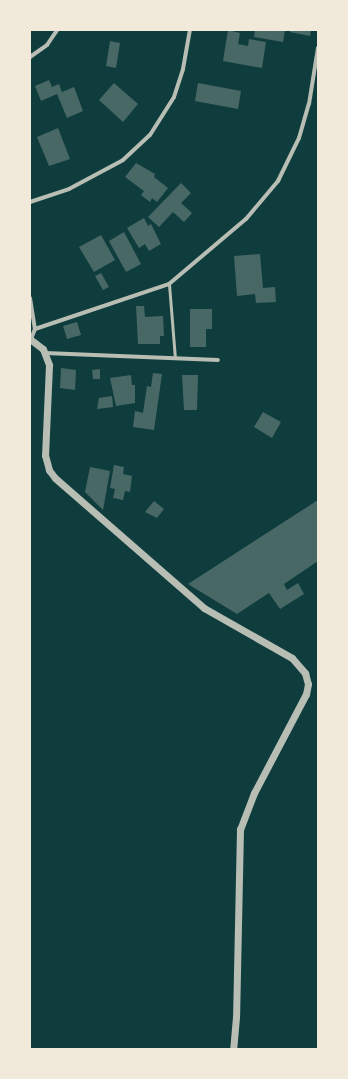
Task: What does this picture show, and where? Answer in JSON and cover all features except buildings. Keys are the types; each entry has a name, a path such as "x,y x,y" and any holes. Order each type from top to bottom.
{"street":[{"path":"30,57 47,45 57,30"},
{"path":"30,202 69,189 123,160 150,135 174,98 183,69 190,30"},
{"path":"35,329 169,284 246,219 278,181 305,122 318,48"},
{"path":"30,298 35,329 30,339 45,353 50,373 44,455 49,470 54,478 204,608 292,658 305,673 308,684 306,694 254,793 240,829 233,1049"},
{"path":"45,353 218,360"}],"lane":[{"path":"169,284 175,358"}]}
